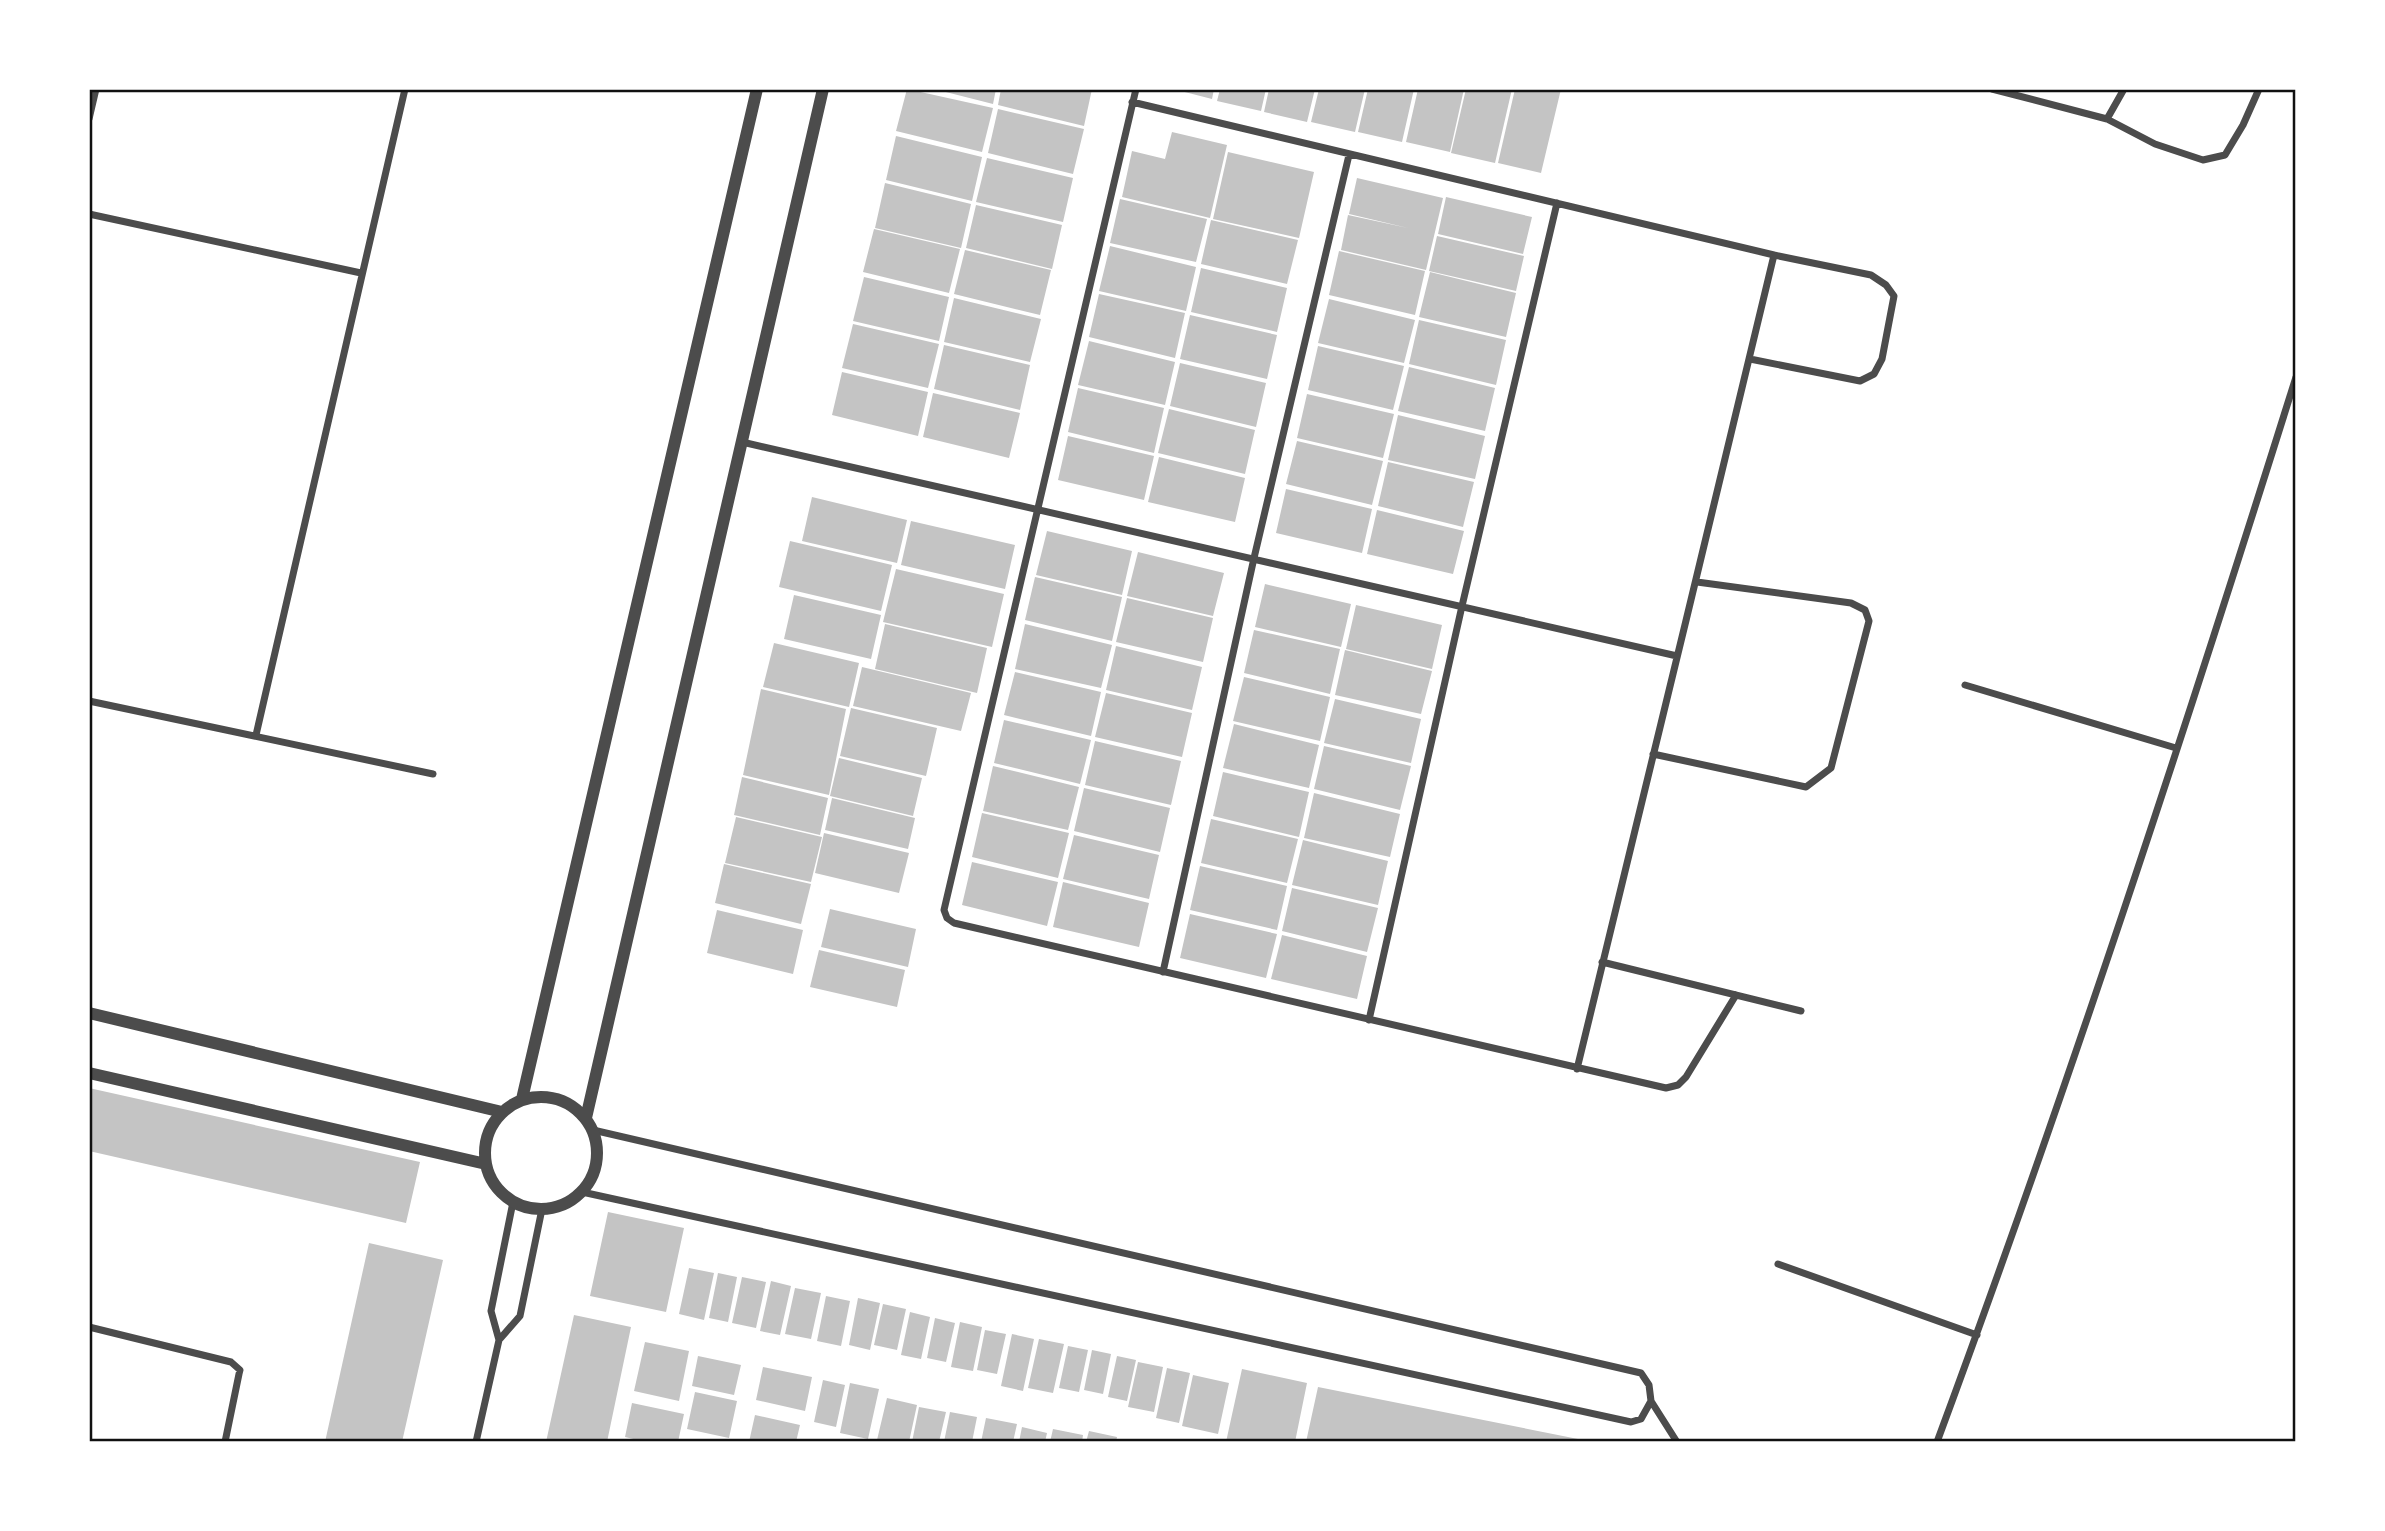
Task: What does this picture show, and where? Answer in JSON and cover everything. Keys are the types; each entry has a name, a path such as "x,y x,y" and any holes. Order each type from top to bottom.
{"street":[{"path":"89,119 96,89"},
{"path":"256,735 405,89"},
{"path":"522,1099 757,89"},
{"path":"586,1118 823,89"},
{"path":"1136,89 944,914 954,923 1666,1088 1678,1085 1686,1077 1736,995"},
{"path":"1992,89 2107,119 2155,144 2203,160 2225,155 2243,125 2259,89"},
{"path":"2107,119 2124,89"},
{"path":"1132,102 1774,255 1871,275 1886,285 1894,296 1882,359 1874,374 1860,381 1750,359"},
{"path":"1163,972 1254,558 1349,155"},
{"path":"1369,1020 1462,606 1557,203"},
{"path":"89,214 361,273"},
{"path":"1577,1069 1774,255"},
{"path":"1937,1442 2003,1266 2228,594 2296,377"},
{"path":"742,442 1676,656"},
{"path":"1653,754 1806,787 1831,768 1869,621 1865,610 1851,603 1697,582"},
{"path":"1965,685 2176,748"},
{"path":"89,701 433,774"},
{"path":"1602,962 1801,1011"},
{"path":"89,1013 502,1112"},
{"path":"89,1073 486,1164"},
{"path":"539,1096 556,1098 573,1106 586,1118 593,1130 598,1151 594,1173 582,1192 557,1207 542,1209 513,1202 501,1192 491,1179 486,1164 485,1145 491,1127 502,1112 522,1099 539,1096"},
{"path":"593,1130 1641,1373 1649,1385 1651,1401 1677,1442"},
{"path":"582,1192 1631,1422 1641,1419 1651,1401"},
{"path":"476,1442 499,1340 491,1311 513,1202"},
{"path":"499,1340 520,1317 542,1209"},
{"path":"1778,1264 1976,1335"},
{"path":"89,1326 236,1365 240,1370 225,1442"}],"building":[{"path":"907,89 993,108 982,152 896,131"},
{"path":"934,89 996,89 993,104"},
{"path":"1001,89 1092,89 1084,126 998,105"},
{"path":"1173,89 1214,89 1212,99"},
{"path":"1220,89 1266,89 1261,111 1217,101"},
{"path":"1269,89 1315,89 1307,122 1264,112"},
{"path":"1319,89 1365,89 1355,132 1311,122"},
{"path":"1368,89 1414,89 1402,142 1358,132"},
{"path":"1418,89 1464,89 1450,152 1406,142"},
{"path":"1466,89 1512,89 1495,163 1451,153"},
{"path":"1515,89 1561,89 1541,173 1498,163"},
{"path":"998,109 1084,129 1073,174 988,153"},
{"path":"1172,132 1227,145 1210,218 1122,197 1132,151 1165,159"},
{"path":"896,136 982,157 972,201 886,180"},
{"path":"1228,152 1314,172 1299,238 1213,219"},
{"path":"987,158 1073,178 1063,222 976,202"},
{"path":"1357,178 1443,198 1426,270 1341,250 1348,215 1408,228 1349,214"},
{"path":"885,183 971,204 961,248 875,228"},
{"path":"1446,197 1532,217 1523,254 1438,234"},
{"path":"1120,199 1207,219 1196,262 1110,243"},
{"path":"976,205 1062,225 1052,269 966,248"},
{"path":"1211,220 1298,240 1287,284 1201,264"},
{"path":"874,229 960,249 949,293 863,272"},
{"path":"1437,236 1524,256 1516,291 1429,271"},
{"path":"1110,246 1196,267 1186,311 1099,291"},
{"path":"965,250 1051,270 1040,315 954,294"},
{"path":"1339,251 1425,271 1415,315 1329,295"},
{"path":"1201,268 1287,288 1277,332 1191,312"},
{"path":"1430,272 1516,293 1506,337 1419,317"},
{"path":"864,277 949,297 939,341 853,321"},
{"path":"1099,294 1185,313 1175,358 1089,337"},
{"path":"954,298 1041,319 1030,362 944,342"},
{"path":"1329,299 1415,320 1404,363 1318,343"},
{"path":"1190,315 1277,335 1267,379 1180,359"},
{"path":"1419,320 1506,340 1496,385 1409,364"},
{"path":"853,324 939,344 928,388 842,368"},
{"path":"1089,341 1175,362 1165,405 1078,385"},
{"path":"944,345 1030,365 1020,410 934,389"},
{"path":"1318,346 1404,366 1393,410 1308,390"},
{"path":"1180,363 1266,383 1256,427 1170,406"},
{"path":"1409,367 1495,388 1485,431 1398,411"},
{"path":"842,372 928,392 918,436 832,415"},
{"path":"1078,388 1164,408 1154,453 1068,432"},
{"path":"933,393 1020,413 1009,458 923,437"},
{"path":"1307,394 1394,414 1383,458 1297,438"},
{"path":"1169,409 1255,430 1245,474 1158,453"},
{"path":"1398,415 1485,436 1475,479 1388,460"},
{"path":"1068,436 1154,456 1144,500 1058,480"},
{"path":"1297,441 1383,461 1372,505 1286,484"},
{"path":"1159,457 1245,478 1235,522 1148,502"},
{"path":"1388,462 1474,482 1463,527 1378,506"},
{"path":"1286,489 1372,509 1362,553 1276,533"},
{"path":"812,497 907,520 897,563 802,541"},
{"path":"1377,510 1464,531 1453,574 1367,554"},
{"path":"911,521 1015,545 1005,589 901,565"},
{"path":"1047,531 1132,551 1122,595 1036,575"},
{"path":"790,541 892,565 881,611 779,587"},
{"path":"1138,552 1224,573 1213,616 1127,596"},
{"path":"896,569 1004,594 992,647 883,622"},
{"path":"1035,577 1122,597 1112,641 1025,620"},
{"path":"1265,584 1351,604 1341,647 1255,627"},
{"path":"794,595 881,615 871,659 784,639"},
{"path":"1127,598 1213,618 1203,662 1116,642"},
{"path":"1356,605 1442,625 1432,669 1346,649"},
{"path":"885,624 987,648 977,693 875,669"},
{"path":"1025,624 1112,645 1101,688 1015,669"},
{"path":"1254,630 1340,649 1330,694 1244,673"},
{"path":"774,643 859,663 849,707 763,687"},
{"path":"1116,646 1202,667 1192,710 1106,690"},
{"path":"1345,650 1432,671 1421,714 1335,695"},
{"path":"862,667 971,693 961,731 853,706"},
{"path":"1015,672 1101,692 1091,736 1004,715"},
{"path":"1244,677 1330,697 1320,741 1233,721"},
{"path":"761,689 846,709 829,795 743,775"},
{"path":"1106,693 1192,713 1182,757 1095,737"},
{"path":"1335,699 1421,719 1411,763 1324,743"},
{"path":"851,708 937,728 926,776 840,756"},
{"path":"1004,720 1091,740 1080,784 994,763"},
{"path":"1234,724 1319,745 1309,788 1223,768"},
{"path":"1095,741 1181,761 1171,805 1085,785"},
{"path":"1324,746 1411,766 1400,810 1314,789"},
{"path":"839,758 922,778 913,816 830,796"},
{"path":"993,766 1079,787 1068,830 983,811"},
{"path":"1223,772 1309,792 1299,837 1213,816"},
{"path":"742,777 828,798 820,835 734,815"},
{"path":"1084,788 1170,808 1160,852 1074,831"},
{"path":"1314,793 1400,814 1390,857 1304,838"},
{"path":"832,798 915,818 908,849 825,830"},
{"path":"982,813 1069,833 1058,878 972,857"},
{"path":"736,817 822,837 811,882 725,863"},
{"path":"1211,819 1298,839 1287,883 1201,863"},
{"path":"824,833 909,853 899,893 815,873"},
{"path":"1074,835 1159,855 1149,899 1063,879"},
{"path":"1303,840 1388,861 1378,905 1292,885"},
{"path":"972,862 1058,882 1047,926 962,905"},
{"path":"724,864 811,884 801,924 715,903"},
{"path":"1200,866 1287,886 1277,930 1190,910"},
{"path":"1063,882 1149,903 1139,947 1053,927"},
{"path":"1292,888 1378,908 1367,952 1282,931"},
{"path":"830,909 916,929 908,967 821,947"},
{"path":"717,910 803,930 793,974 707,953"},
{"path":"1190,914 1277,934 1266,978 1180,958"},
{"path":"1282,935 1367,956 1357,999 1271,979"},
{"path":"819,950 905,970 897,1007 810,987"},
{"path":"89,1088 420,1162 406,1223 89,1151"},
{"path":"608,1212 684,1228 666,1312 590,1296"},
{"path":"369,1243 443,1260 402,1442 325,1442"},
{"path":"689,1268 714,1273 704,1320 679,1314"},
{"path":"718,1273 737,1277 728,1322 709,1318"},
{"path":"742,1277 766,1282 756,1328 732,1323"},
{"path":"771,1281 791,1286 780,1335 760,1331"},
{"path":"795,1288 821,1293 811,1339 785,1334"},
{"path":"826,1296 850,1301 841,1346 817,1341"},
{"path":"858,1298 880,1303 870,1350 849,1345"},
{"path":"883,1304 906,1309 897,1350 874,1345"},
{"path":"910,1312 930,1317 921,1359 901,1355"},
{"path":"574,1315 631,1327 607,1442 546,1442"},
{"path":"935,1318 955,1323 946,1362 927,1358"},
{"path":"960,1322 982,1327 973,1371 951,1367"},
{"path":"985,1330 1006,1334 997,1374 977,1370"},
{"path":"1012,1334 1034,1339 1023,1391 1001,1386"},
{"path":"1039,1339 1064,1344 1053,1393 1028,1388"},
{"path":"645,1342 689,1351 679,1401 634,1391"},
{"path":"1068,1346 1088,1350 1079,1392 1059,1388"},
{"path":"1092,1350 1111,1354 1103,1394 1084,1390"},
{"path":"698,1356 741,1365 734,1395 692,1386"},
{"path":"1117,1356 1136,1360 1127,1401 1108,1397"},
{"path":"1138,1362 1163,1367 1154,1412 1128,1407"},
{"path":"763,1367 812,1377 805,1411 756,1400"},
{"path":"1167,1368 1190,1373 1179,1423 1156,1418"},
{"path":"1242,1369 1307,1383 1295,1442 1226,1442"},
{"path":"1193,1375 1229,1383 1218,1434 1182,1426"},
{"path":"823,1380 845,1385 836,1427 814,1422"},
{"path":"850,1383 879,1389 868,1439 840,1433"},
{"path":"1318,1387 1583,1440 1583,1442 1306,1442"},
{"path":"695,1392 737,1401 729,1438 687,1429"},
{"path":"887,1398 917,1405 909,1442 877,1440"},
{"path":"632,1403 684,1414 678,1442 646,1442 625,1437"},
{"path":"919,1407 946,1412 939,1442 912,1442"},
{"path":"950,1412 977,1417 972,1442 944,1442"},
{"path":"755,1415 800,1425 796,1442 749,1442"},
{"path":"986,1418 1017,1424 1013,1442 981,1442"},
{"path":"1022,1427 1047,1433 1045,1442 1019,1442"},
{"path":"1053,1429 1083,1435 1082,1442 1050,1442"},
{"path":"1089,1431 1117,1437 1116,1442 1086,1442"}]}
